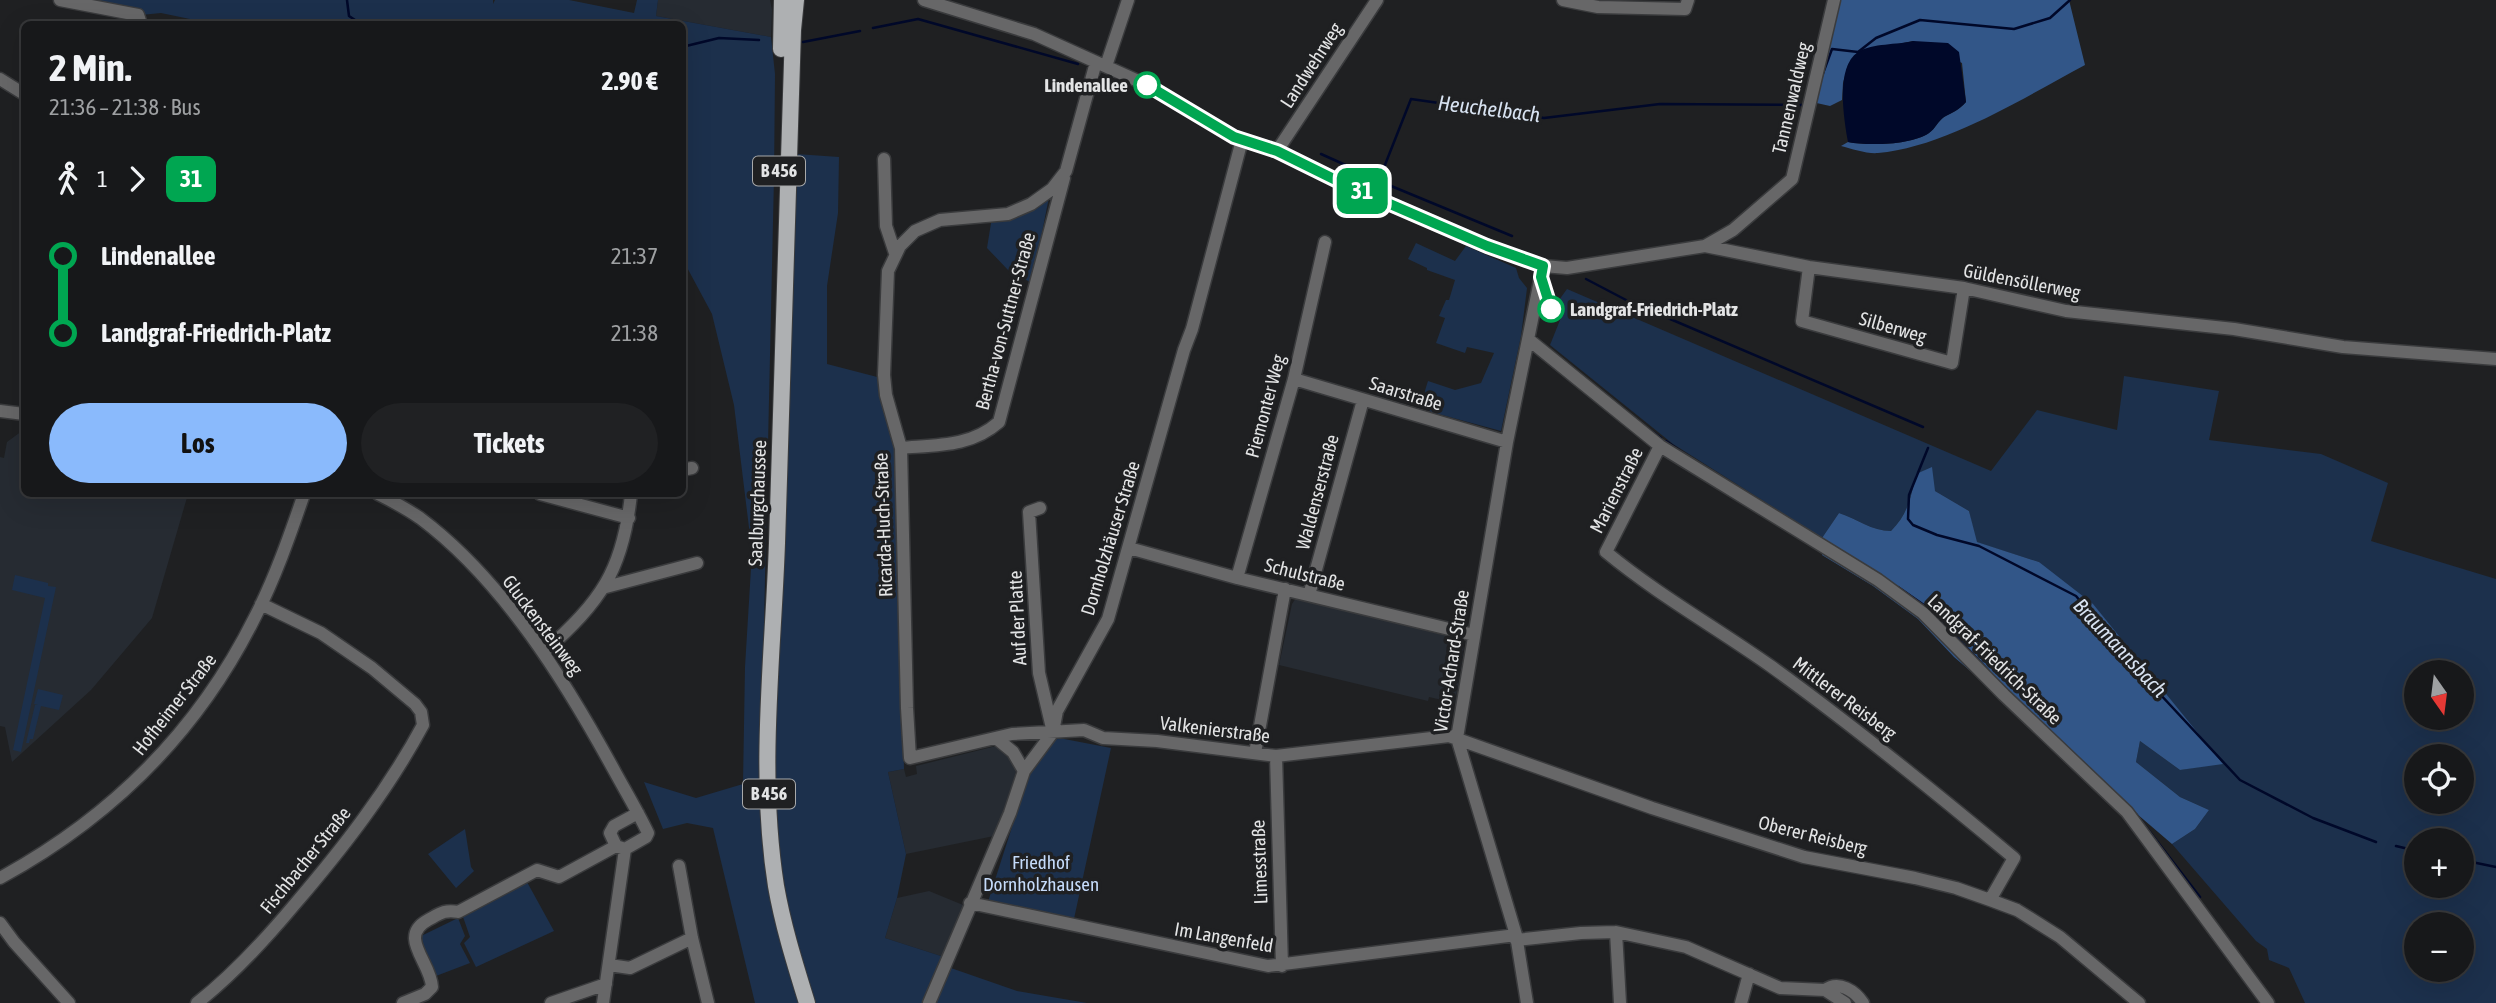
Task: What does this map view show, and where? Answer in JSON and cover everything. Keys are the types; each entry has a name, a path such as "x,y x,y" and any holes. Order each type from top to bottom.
{"main road":[{"name":"Saalburgchaussee","path":"785,1 793,30 776,581 767,757 776,885 784,926 807,1003"}],"street":[{"path":"60,0 138,15 140,21"},
{"path":"924,0 1034,34 1147,85 1242,140 1277,151 1346,185 1487,246 1543,266"},
{"name":"Ricarda-Huch-Straße","path":"910,758 901,448 888,405 884,375 888,271 895,253 915,230 940,220 1008,214 1031,204 1052,189 1066,171 1101,64 1128,0"},
{"path":"1563,0 1598,7 1662,9 1685,9 1688,0"},
{"name":"Tannenwaldweg","path":"1705,246 1732,230 1791,179 1834,0"},
{"name":"Landwehrweg","path":"1277,151 1374,1"},
{"path":"0,79 21,92"},
{"name":"Dornholzhäuser Straße","path":"929,1003 1010,813 1024,771 1053,732 1057,711 1108,620 1184,349 1192,329 1242,140"},
{"path":"884,159 886,226 895,253"},
{"name":"Bertha-von-Suttner-Straße","path":"901,448 954,444 978,436 999,422 1066,171"},
{"name":"Piemonter Weg","path":"1237,578 1294,379 1325,242"},
{"name":"Güldensöllerweg","path":"1543,266 1567,268 1705,246 1809,267 1964,288 2066,311 2234,329 2343,347 2496,359"},
{"name":"Victor-Achard-Straße","path":"1527,1003 1516,937 1457,738 1507,442 1543,266"},
{"name":"Silberweg","path":"1809,267 1802,321 1952,363 1964,288"},
{"name":"Landgraf-Friedrich-Straße","path":"1528,339 1660,446 1878,580 1923,613 2004,695 2127,812 2268,1003"},
{"name":"Saarstraße","path":"1294,379 1507,442"},
{"name":"Waldenserstraße","path":"1309,595 1363,400"},
{"path":"0,411 21,414"},
{"name":"Marienstraße","path":"1606,552 1660,446"},
{"name":"Hofheimer Straße","path":"0,878 39,856 93,819 128,790 157,760 212,691 242,643 261,604 303,497"},
{"name":"Gluckensteinweg","path":"384,497 419,517 465,557 544,652 638,813"},
{"path":"551,497 629,518"},
{"path":"544,652 589,610 606,587 617,562 629,518 631,497"},
{"name":"Auf der Platte","path":"1040,508 1029,512 1039,673 1053,732"},
{"name":"Schulstraße","path":"1129,548 1237,578 1474,635"},
{"name":"Mittlerer Reisberg","path":"1606,552 1636,577 1740,645 1850,723 2014,858 1990,900"},
{"path":"606,587 697,563"},
{"path":"1255,753 1285,589"},
{"name":"Fischbacher Straße","path":"197,1003 250,956 333,860 387,785 423,725 421,712 415,704 372,668 321,633 261,604"},
{"name":"Valkenierstraße","path":"910,758 1012,734 1084,730 1103,738 1157,741 1276,756 1449,736 1457,738"},
{"path":"996,737 1013,752 1024,771"},
{"name":"Oberer Reisberg","path":"1457,738 1652,808 1804,857 1925,880 2017,910 2060,937 2139,1003"},
{"name":"Limesstraße","path":"1276,756 1282,966"},
{"path":"403,1003 425,994 432,987 432,980 414,940 416,926 448,910 458,912 537,870 559,877 621,847 646,837 648,833 638,813 614,826 610,833 621,847 603,1003"},
{"path":"679,866 692,938 708,1003"},
{"name":"Im Langenfeld","path":"970,903 1224,959 1268,966 1516,937 1615,932 1686,947 1780,988 1825,990 1831,986 1847,989 1855,992 1863,1003"},
{"path":"0,923 69,1003"},
{"path":"1615,932 1620,1003"},
{"path":"609,965 630,968 692,938"},
{"path":"1741,1003 1749,974"},
{"path":"551,1003 606,984"},
{"path":"1825,990 1845,1003"}],"shaded area":[{"path":"658,0 770,0 771,37 686,21 656,16"},
{"path":"1836,0 2069,0 2085,65 1984,119 1931,141 1878,153 1855,150 1841,146 1848,142 1901,142 1921,137 1931,131 1942,119 1966,102 1962,63 1913,41 1858,52 1848,65 1842,100 1830,106 1812,102"},
{"path":"1913,41 1948,43 1959,52 1966,102 1921,137 1890,144 1848,142 1843,94 1846,69 1851,59 1858,52 1871,47"},
{"path":"21,432 21,497 187,497 152,618 91,690 12,762 5,727 0,726 0,457 4,458 7,442"},
{"path":"1932,467 1935,491 1969,511 1977,542 2039,562 2093,604 2223,764 2180,770 2140,741 2136,762 2180,797 2209,810 2195,829 2172,844 1954,657 1918,619 1873,586 1822,555 1822,538 1839,513 1871,527 1891,531 1905,512 1916,474"},
{"path":"1296,598 1463,640 1455,703 1429,697 1428,701 1279,665 1292,604"},
{"path":"996,746 1006,752 1016,771 994,836 906,854 888,772 904,769 906,777 917,774 916,766"},
{"path":"929,891 963,905 944,957 885,938 897,898"}],"green space":[{"path":"60,0 493,0 493,4 495,0 569,0 634,13 637,0 658,0 656,16 683,21 200,21 161,13 141,15"},
{"path":"686,21 771,37 775,74 774,177 761,757 800,1003 755,1003 713,828 687,823 663,829 644,782 696,798 743,784 745,667 752,552 734,405 712,314 686,266"},
{"path":"796,154 839,157 838,213 827,286 827,364 881,378 897,448 904,769 888,772 906,854 885,938 944,957 925,1003 814,1003 791,927 778,844 774,756"},
{"path":"1049,197 1032,283 1009,271 987,248 992,217"},
{"path":"1416,243 1455,261 1466,246 1516,268 1519,278 1527,288 1521,336 1501,431 1431,412 1425,405 1424,394 1428,381 1455,390 1481,383 1494,353 1467,347 1465,353 1436,343 1445,318 1439,316 1446,300 1449,300 1455,280 1427,270 1408,259"},
{"path":"1567,289 1991,471 2037,410 2117,430 2124,376 2219,391 2209,440 2321,454 2388,483 2371,541 2496,579 2496,1003 2305,1003 2289,968 2269,960 2267,949 2256,941 2172,844 2195,829 2209,810 2180,797 2136,762 2140,741 2180,770 2222,763 2039,562 1976,542 1969,511 1935,491 1916,474 1905,512 1891,531 1871,527 1839,513 1822,538 1673,444 1550,345 1562,315 1559,300"},
{"path":"15,575 56,587 21,752 13,750 45,598 12,590"},
{"path":"38,689 63,695 59,710 41,706 33,739 26,743 35,705 38,705 34,704"},
{"name":"Friedhof Dornholzhausen","path":"1054,737 1111,748 1072,928 986,908 1030,771"},
{"path":"465,829 474,871 456,888 428,854"},
{"path":"527,882 554,931 476,967 464,943 470,937 462,914"},
{"path":"458,918 465,936 460,944 470,963 436,976 417,938"},
{"path":"948,967 1017,991 1087,1003 935,1003"}],"waterway":[{"name":"Heuchelbach","path":"347,0 349,16 356,21"},
{"name":"Heuchelbach","path":"1822,76 1832,49 1858,52 1876,38 1920,20 2014,29 2050,18 2070,0"},
{"name":"Heuchelbach","path":"873,28 918,19 1078,64"},
{"name":"Heuchelbach","path":"803,42 860,31"},
{"name":"Heuchelbach","path":"686,46 719,38 759,40"},
{"name":"Heuchelbach","path":"1321,154 1379,180 1411,99 1544,118 1660,104 1803,105"},
{"name":"Braumannsbach","path":"1379,181 1512,236"},
{"name":"Braumannsbach","path":"1586,279 1628,301 1923,427"},
{"path":"1647,428 1661,438"},
{"path":"1666,441 1686,455"},
{"name":"Braumannsbach","path":"1928,448 1909,495 1908,519 1913,525 1937,535 1979,546 2076,596 2145,678 2240,780 2313,818 2376,842"},
{"path":"1898,587 1931,610 1988,670"},
{"path":"2136,814 2200,897"},
{"name":"Braumannsbach","path":"2396,846 2404,848"},
{"name":"Braumannsbach","path":"2474,862 2496,867"}],"bus line":[{"name":"31","path":"1147,85 1234,137 1277,151 1346,185 1487,246 1543,266 1541,277 1551,309"}],"place":[{"name":"Lindenallee","path":"1147,85"},
{"name":"Landgraf-Friedrich-Platz","path":"1551,309"}]}
